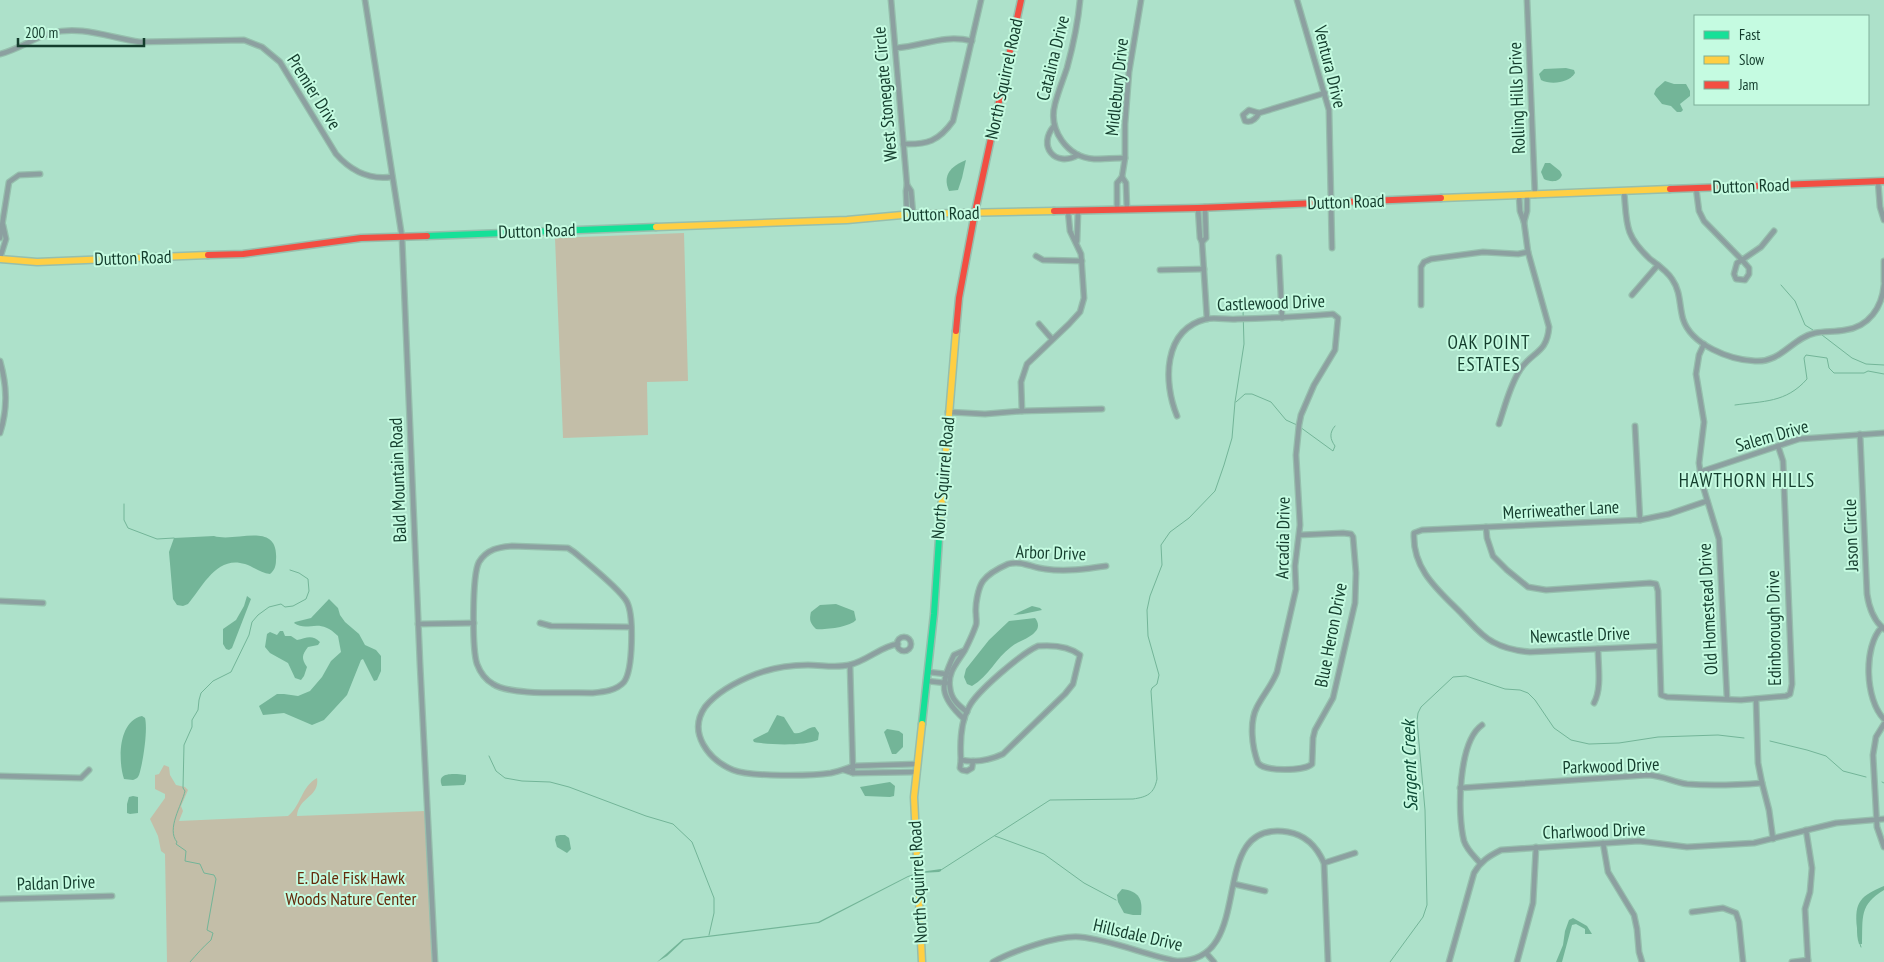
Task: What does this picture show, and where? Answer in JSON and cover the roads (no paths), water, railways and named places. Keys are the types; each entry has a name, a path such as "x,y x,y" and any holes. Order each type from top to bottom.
{"street":[{"name":"Bald Mountain Road","path":"365,0 402,237 418,624 435,962"},
{"name":"West Stonegate Circle","path":"891,0 906,191 910,214"},
{"path":"903,144 917,145 935,139 953,121 981,0"},
{"name":"North Squirrel Road","path":"922,962 914,808 916,772 928,672 948,412 959,298 975,212 1021,0"},
{"name":"Catalina Drive","path":"1078,155 1064,144 1054,126 1054,106 1067,67 1080,0"},
{"name":"Midlebury Drive","path":"1117,210 1118,183 1122,177 1125,158 1125,124 1129,72 1141,0"},
{"name":"Ventura Drive","path":"1297,0 1329,110 1332,248"},
{"name":"Rolling Hills Drive","path":"1527,0 1535,195"},
{"name":"Premier Drive","path":"0,54 17,49 45,35 67,30 102,33 140,42 232,39 250,42 268,50 280,62 336,154 346,165 358,173 372,177 392,176"},
{"path":"896,48 914,46 947,38 972,41"},
{"path":"1259,113 1325,93"},
{"path":"1054,126 1047,140 1049,150 1063,160 1070,160 1078,155 1093,159 1125,158"},
{"path":"0,238 9,182 19,175 40,174"},
{"name":"Midlebury Drive","path":"1122,177 1126,183 1126,210"},
{"path":"1881,181 1880,207 1884,220"},
{"name":"Dutton Road","path":"0,259 37,262 243,254 343,240 847,220 910,214 1126,210 1881,181"},
{"path":"1696,188 1699,211 1704,221 1742,260 1749,268 1749,274 1745,280 1736,279 1734,274 1737,263 1742,260 1761,247 1774,231"},
{"path":"1624,191 1627,228 1630,237 1639,248 1671,277 1676,285 1686,325 1698,340 1704,344 1720,352 1747,360 1756,361 1773,358 1781,355 1806,336 1816,333 1844,331 1860,325 1871,318 1883,294 1884,261"},
{"path":"1499,424 1519,371 1526,361 1544,347 1549,327 1528,252 1524,222 1520,211 1519,195"},
{"path":"1524,222 1527,211 1526,195"},
{"path":"1177,416 1172,403 1170,388 1169,367 1172,348 1178,338 1189,327 1207,319 1202,242 1200,238 1202,207"},
{"path":"1022,411 1021,382 1027,364 1080,312 1084,298 1081,254 1077,242 1070,231 1068,211"},
{"path":"1077,242 1078,211"},
{"path":"1520,211 1527,211"},
{"path":"0,259 6,239 3,224"},
{"path":"1421,305 1421,268 1424,262 1432,259 1482,252 1518,254 1528,252"},
{"path":"1036,256 1043,260 1082,261"},
{"path":"1279,257 1282,318"},
{"path":"1632,295 1658,265"},
{"path":"1160,270 1204,269"},
{"name":"Castlewood Drive","path":"1207,319 1282,318 1333,314 1335,316"},
{"name":"Arcadia Drive","path":"1258,762 1252,722 1257,707 1274,682 1295,598 1295,560 1299,535 1296,456 1299,426 1301,415 1314,385 1335,350 1338,318 1335,316"},
{"path":"1039,324 1052,339"},
{"name":"Old Homestead Drive","path":"1704,344 1699,355 1696,374 1704,422 1698,463 1718,530 1721,552 1727,698"},
{"path":"0,361 5,378 6,399 5,414 0,433"},
{"path":"948,412 985,414 1102,409"},
{"path":"1635,426 1640,520"},
{"name":"Salem Drive","path":"1700,472 1806,438 1884,433"},
{"name":"Jason Circle","path":"1860,434 1868,606 1883,628"},
{"name":"Edinborough Drive","path":"1486,527 1487,538 1493,556 1506,570 1528,587 1546,590 1656,584 1658,591 1661,695 1667,697 1756,699 1786,696 1792,690 1783,461 1778,446"},
{"name":"Merriweather Lane","path":"1414,534 1422,530 1640,520 1669,514 1708,501"},
{"name":"Blue Heron Drive","path":"1258,762 1261,766 1271,768 1302,769 1310,766 1313,758 1313,738 1333,698 1355,603 1356,573 1353,537 1351,534 1343,532 1299,535"},
{"name":"Newcastle Drive","path":"1414,534 1415,552 1426,577 1487,638 1508,648 1530,652 1659,646"},
{"path":"512,546 561,547 574,552 623,596 629,607 631,627 630,667 628,674 619,686 603,692 516,691 502,689 494,685 481,672 475,656 474,623 475,576 480,560 486,554 492,550 512,546"},
{"name":"Arbor Drive","path":"964,719 952,708 944,691 954,655 965,650 977,623 976,606 982,582 992,572 1010,564 1026,563 1042,569 1055,570 1082,570 1106,566"},
{"path":"0,601 43,603"},
{"path":"418,624 474,623"},
{"path":"540,623 551,626 631,627"},
{"path":"1883,628 1878,631 1871,652 1869,671 1871,697 1884,718"},
{"path":"898,644 891,645 869,658 850,665 785,666 748,677 728,688 709,703 702,712 699,729 701,741 708,753 725,767 739,772 758,775 826,773 844,770 853,766 918,764"},
{"path":"961,760 992,759 1003,754 1073,684 1080,655 1066,648 1038,646 1027,651 980,693 969,706 964,719 960,768 967,771 972,768 973,761"},
{"path":"1594,703 1598,696 1598,649"},
{"path":"850,665 853,773"},
{"path":"928,672 948,674"},
{"path":"927,681 947,683"},
{"name":"Arbor Drive","path":"947,683 956,704 967,712"},
{"path":"1756,699 1758,762 1770,810 1773,839"},
{"path":"1884,724 1876,737 1873,755 1876,820 1884,847"},
{"path":"1449,962 1469,885 1480,863 1465,843 1460,781 1469,745 1475,730 1482,725"},
{"path":"884,765 884,772"},
{"path":"0,776 81,778 90,770"},
{"path":"844,770 853,773 916,772"},
{"name":"Parkwood Drive","path":"1460,788 1648,775 1666,777 1685,784 1719,786 1762,783"},
{"path":"1792,962 1808,961 1805,909 1810,892 1812,868 1806,830 1836,823 1884,819"},
{"name":"Charlwood Drive","path":"1480,863 1501,850 1639,841 1687,847 1754,843 1806,830"},
{"name":"Hillsdale Drive","path":"993,962 1034,946 1073,937 1105,942 1184,962 1207,954 1222,935 1237,869 1247,843 1253,837 1267,831 1287,831 1305,838 1320,853 1324,863"},
{"path":"1603,843 1608,872 1634,915 1638,952 1642,962"},
{"path":"1517,962 1533,903 1536,847"},
{"path":"1328,962 1324,863 1355,853"},
{"path":"1234,884 1265,891"},
{"name":"Paldan Drive","path":"0,899 112,896"},
{"path":"1692,912 1723,908 1736,913 1739,922 1743,962"},
{"path":"1207,954 1214,962"}],"waterway":[{"path":"1781,285 1795,301 1805,325 1813,330"},
{"path":"941,870 1050,800 1133,799 1146,796 1154,788 1157,779 1151,691 1157,684 1159,675 1148,636 1147,610 1150,596 1162,565 1161,545 1170,532 1189,518 1215,491 1224,465 1232,438 1235,402 1244,344 1243,310"},
{"path":"1822,335 1852,358 1866,364 1884,365"},
{"path":"1735,405 1765,401 1791,393 1807,379 1804,358 1806,355 1827,358 1829,368 1834,373 1864,373 1868,371 1884,374"},
{"path":"1236,402 1245,394 1252,394 1271,402 1286,420 1297,425"},
{"path":"1300,427 1333,451 1335,446 1331,434 1335,426"},
{"path":"124,504 124,520 128,528 157,539 174,538"},
{"path":"190,962 211,940 213,933 207,930 216,879 214,875 204,873 200,864 185,861 186,851 176,844 177,842 174,837 174,824 185,791 183,788 184,745 192,727 192,720 198,710 201,693 213,681 231,672 249,635 252,622 269,607 281,604 285,607 293,606 306,599 309,591 308,579 290,570"},
{"name":"Sargent Creek","path":"1390,962 1423,917 1427,905 1425,810 1417,721 1418,713 1421,707 1453,677 1466,676 1505,689 1520,690 1528,693 1554,728 1571,740 1589,744 1619,743 1658,737 1718,735 1744,738"},
{"name":"Sargent Creek","path":"1770,741 1826,756 1843,771 1866,777"},
{"path":"489,756 496,771 505,778 550,782 569,787 646,816 673,824 692,842 714,898 714,913 709,935"},
{"path":"995,836 1044,854 1084,883 1116,900"}],"district":[{"name":"OAK POINT ESTATES","path":"1489,353"},
{"name":"HAWTHORN HILLS","path":"1747,480"}],"park label":[{"name":"E. Dale Fisk Hawk Woods Nature Center","path":"351,888"}]}
